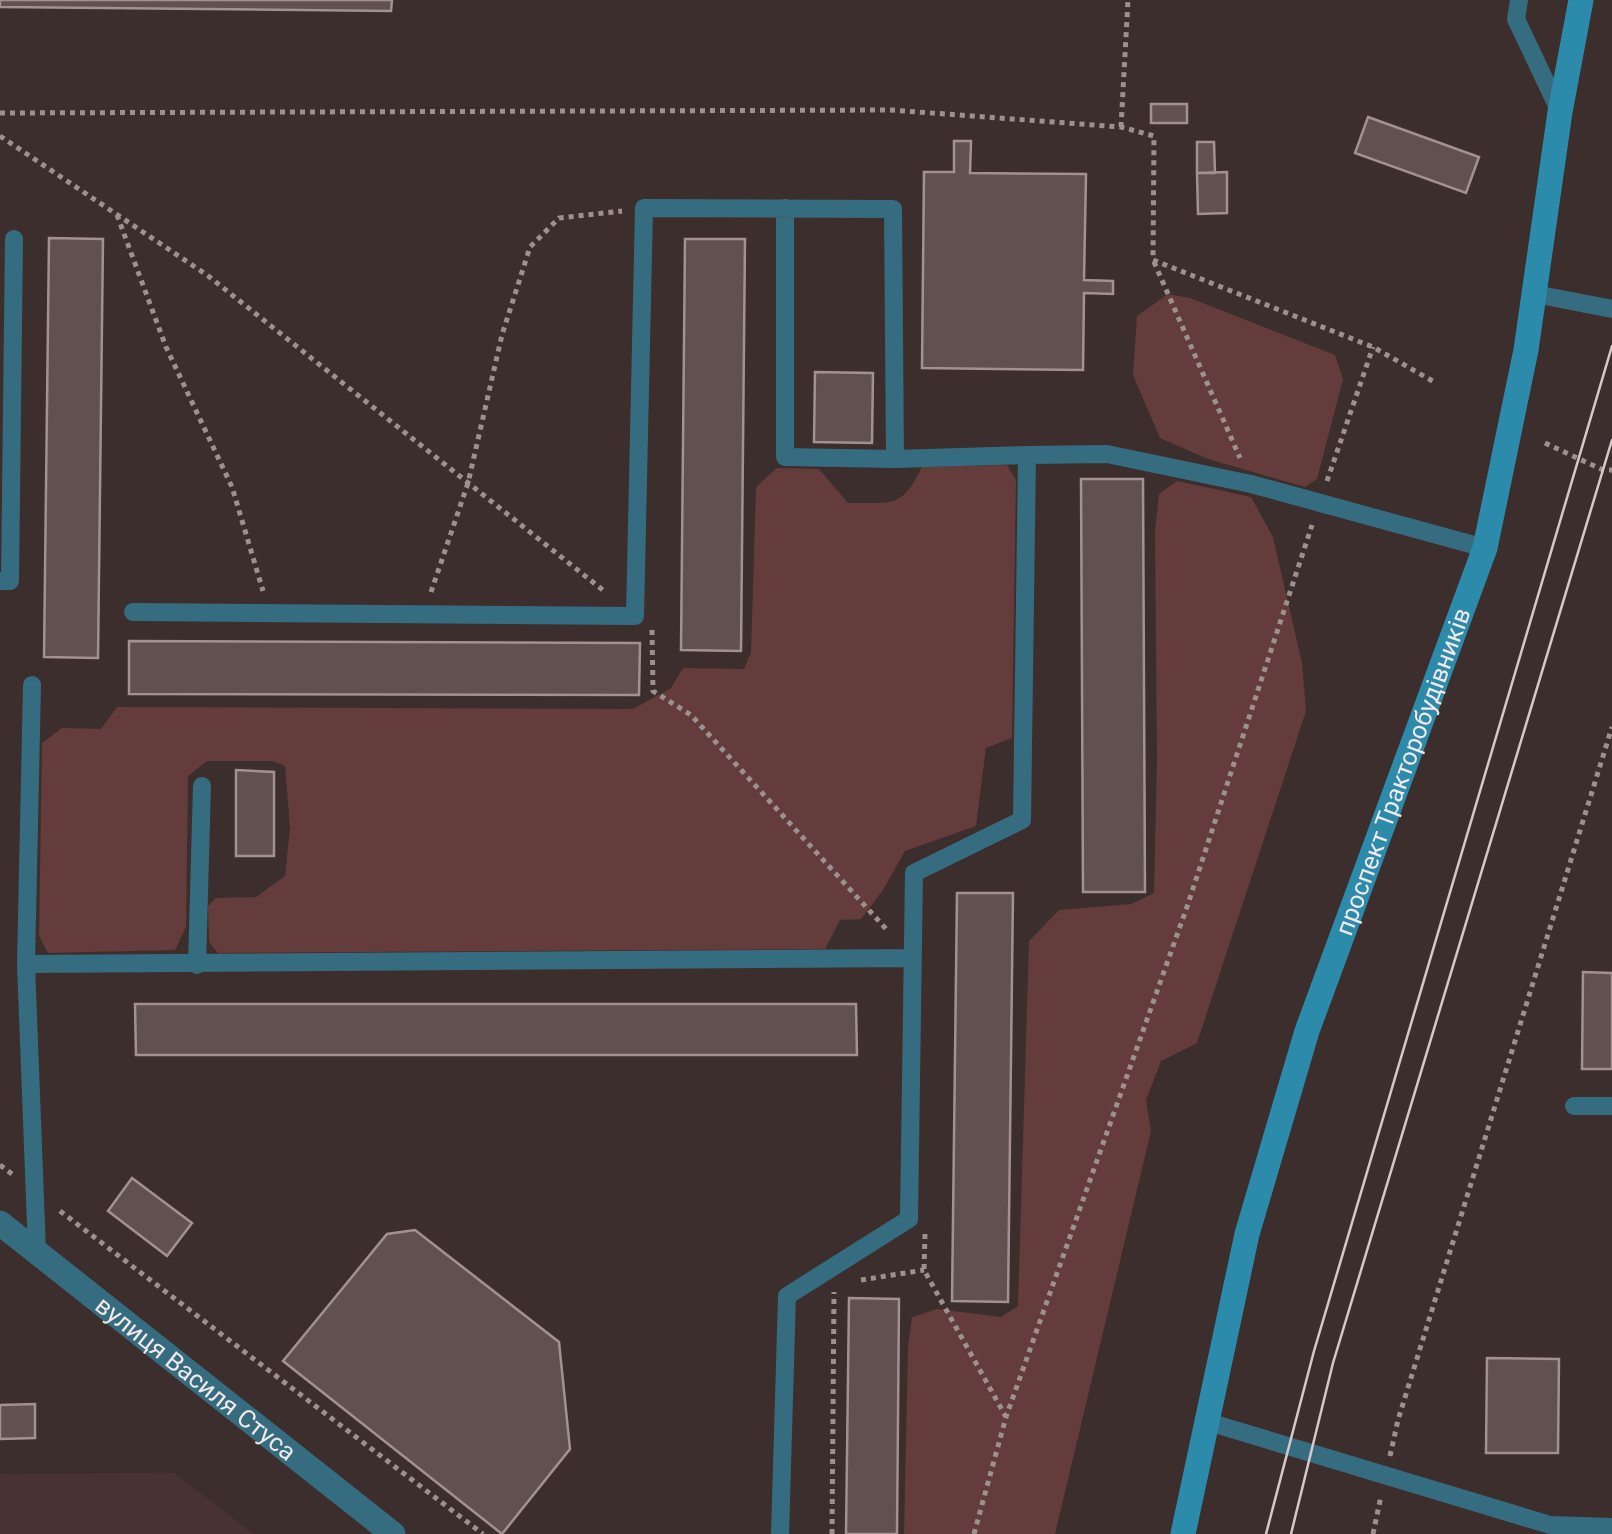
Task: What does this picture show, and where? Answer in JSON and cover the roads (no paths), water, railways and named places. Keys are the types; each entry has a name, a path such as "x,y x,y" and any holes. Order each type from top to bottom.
{"main road":[{"name":"проспект Тракторобудівників","path":"1183,1534 1248,1234 1307,1030 1485,548 1512,428 1581,0"}],"street":[{"name":"вулиця Василя Стуса","path":"0,1223 393,1534"}],"lane":[{"path":"1520,0 1516,19 1560,112"},
{"path":"134,612 636,616 644,208 893,209 895,459"},
{"path":"785,208 785,457 895,459 1106,454 1251,484 1485,548"},
{"path":"0,581 10,581 14,239"},
{"path":"1535,294 1612,309"},
{"path":"780,1534 786,1296 908,1220 914,873 1022,820 1027,455"},
{"path":"32,686 26,964 37,1251"},
{"path":"197,965 202,786"},
{"path":"26,964 913,958"},
{"path":"1574,1106 1612,1106"},
{"path":"1206,1421 1550,1529 1612,1527"}],"tram line":[{"path":"1266,1534 1314,1351 1612,346"},
{"path":"1291,1534 1333,1363 1612,440"}]}
